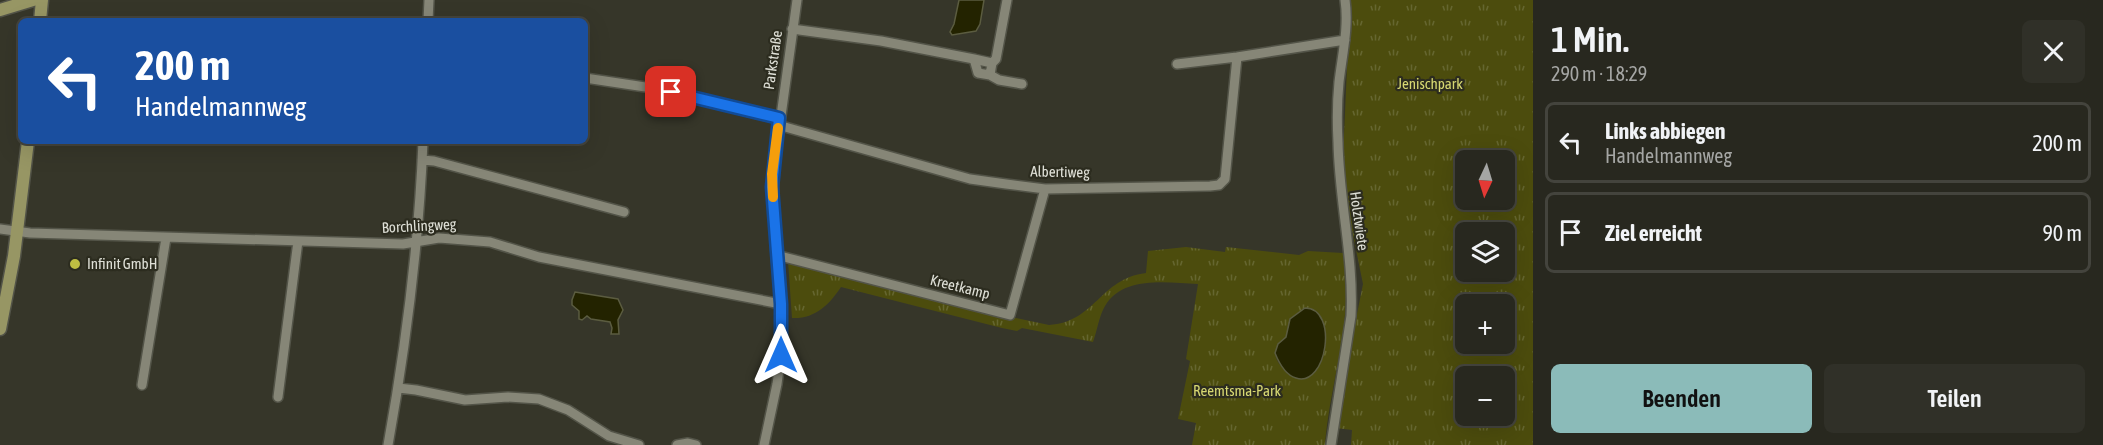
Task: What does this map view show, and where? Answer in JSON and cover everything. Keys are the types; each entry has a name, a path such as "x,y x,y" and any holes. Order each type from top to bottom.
{"street":[{"path":"0,4 9,0"},
{"path":"0,10 33,0"},
{"path":"40,18 42,0"},
{"path":"428,18 429,0"},
{"name":"Parkstraße","path":"764,445 781,355 781,304 772,187 797,0"},
{"path":"990,75 992,63 996,59 1007,0"},
{"name":"Holztwiete","path":"1331,445 1351,316 1352,296 1350,257 1339,183 1339,86 1345,40 1345,0"},
{"path":"792,29 881,41 992,63"},
{"path":"1177,64 1345,40"},
{"name":"Albertiweg","path":"588,78 664,90 970,179 1045,189 1210,186 1219,184 1225,179 1237,57"},
{"path":"974,59 978,73 1022,84"},
{"path":"0,329 17,232 28,144"},
{"path":"388,445 398,388 415,242 423,144"},
{"path":"422,160 434,161 624,212"},
{"name":"Kreetkamp","path":"776,255 1010,315 1045,189"},
{"name":"Borchlingweg","path":"0,229 17,232 166,238 403,244 439,237 490,242 539,257 781,304"},
{"path":"142,385 166,238"},
{"path":"278,397 298,241"},
{"path":"398,388 465,400 508,397 544,401 568,410 609,436 639,445"},
{"path":"677,445 688,443 696,445"}],"green space":[{"name":"Jenischpark","path":"1350,0 1533,0 1533,445 1351,445 1352,430 1336,428 1342,412 1339,404 1363,284 1342,181"},
{"name":"Reemtsma-Park","path":"1186,247 1225,252 1226,247 1299,255 1308,251 1343,253 1346,277 1344,325 1325,445 1192,445 1196,423 1178,419 1190,361 1186,359 1198,284 1161,282 1123,289 1105,306 1093,342 1022,328 1017,331 1002,328 841,287 821,310 808,316 792,318 788,261 959,306 1049,325 1065,322 1077,316 1118,283 1146,273 1148,251","holes":["1305,308 1310,308 1325,328 1324,345 1318,367 1298,379 1286,371 1276,359 1275,354 1277,346 1287,334 1290,319"]}],"shaded area":[{"path":"959,0 984,0 980,24 976,31 952,35 950,32"},
{"path":"575,292 618,299 623,310 618,320 619,334 611,334 610,322 591,319 587,316 582,320 579,319 579,311 572,305"},
{"path":"1305,308 1316,311 1322,320 1325,347 1315,371 1307,378 1296,378 1286,371 1275,353 1278,344 1286,337 1290,319"}],"slow traffic":[{"path":"773,197 772,174 778,128"}],"place":[{"name":"Infinit GmbH","path":"75,264"}],"route":[{"path":"671,92 779,118 772,187 781,304 781,355"}]}
